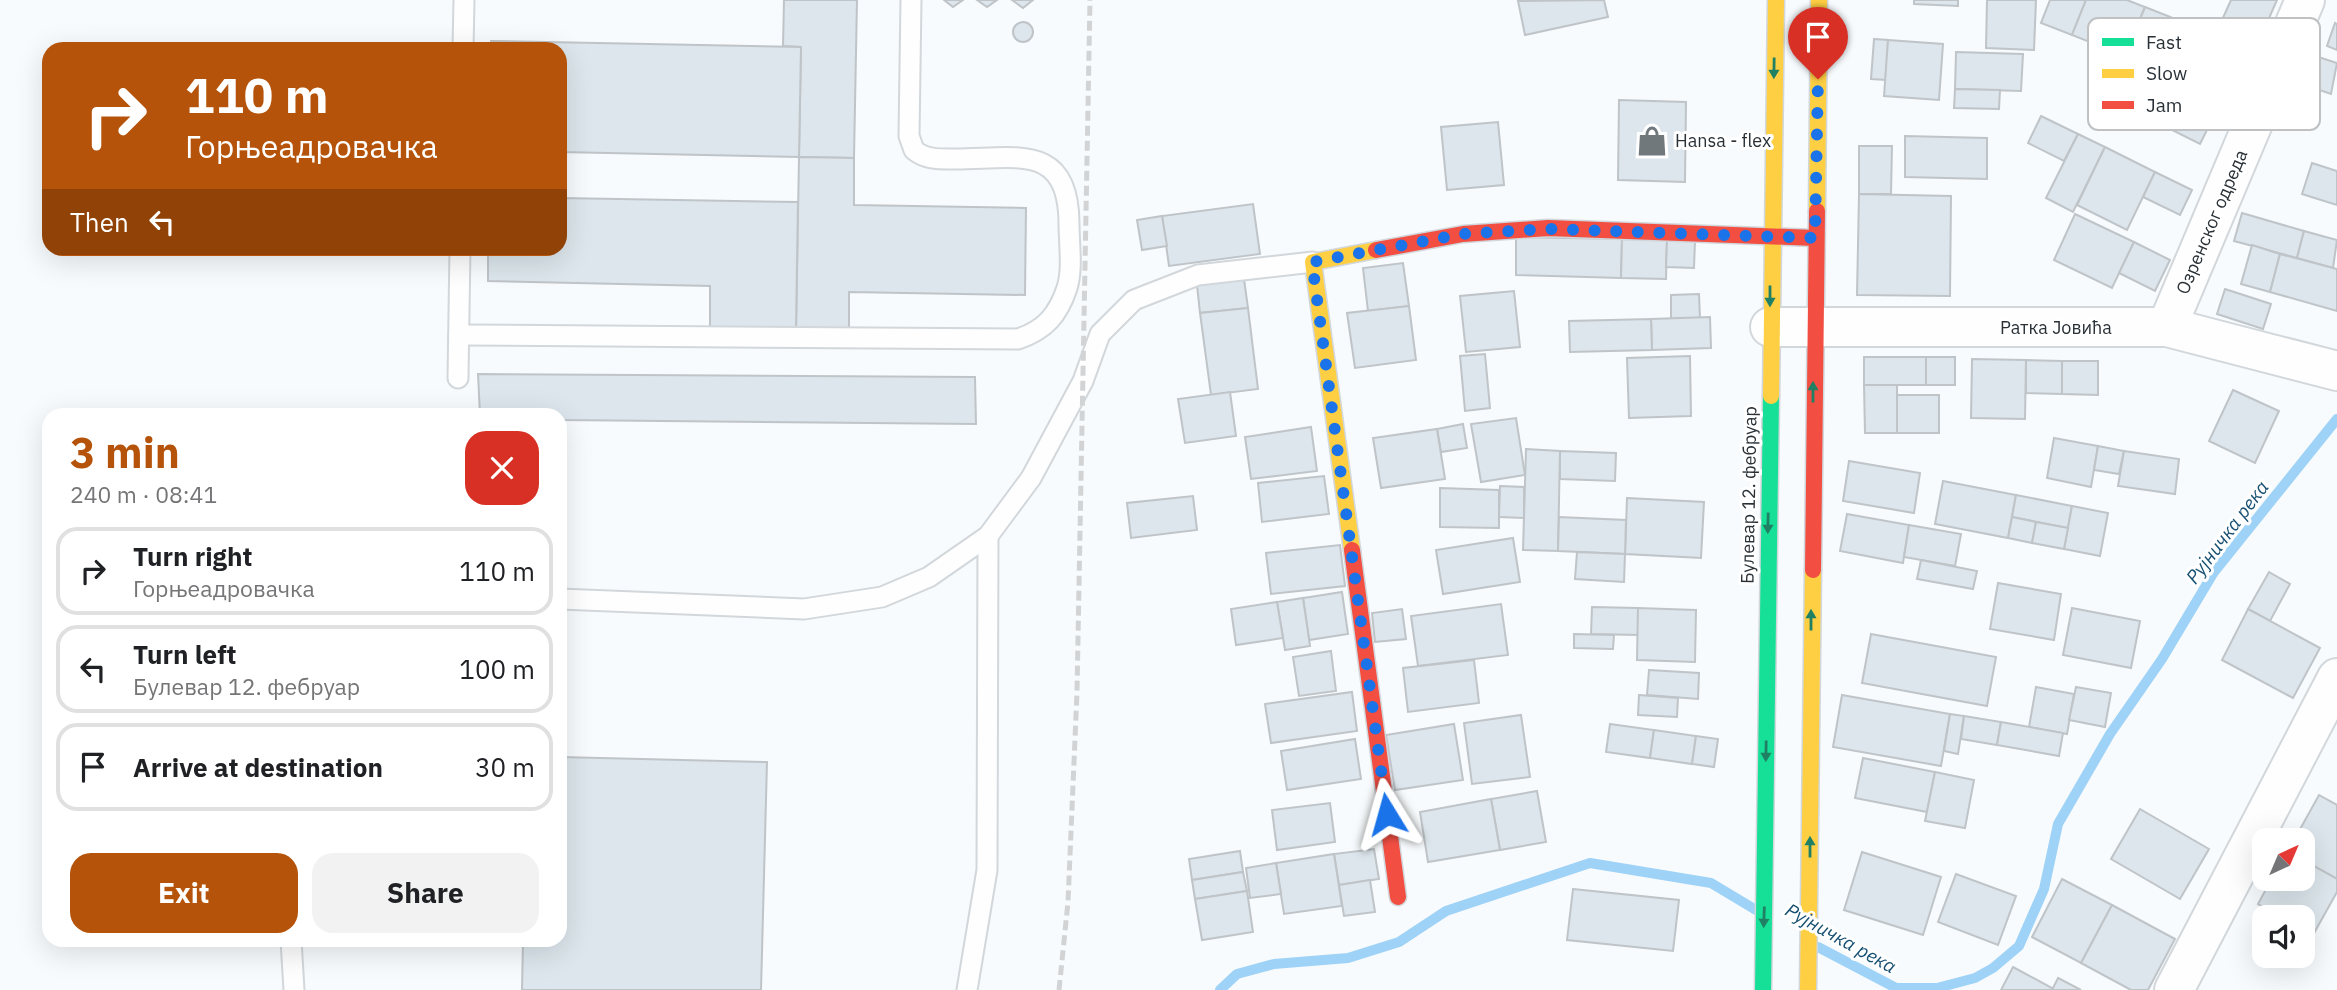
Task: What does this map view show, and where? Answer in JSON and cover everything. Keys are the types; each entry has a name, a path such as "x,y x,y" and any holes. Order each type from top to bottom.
{"main road":[{"name":"Булевар 12. фебруар","path":"1763,990 1776,0"},
{"path":"1808,990 1819,0"},
{"path":"1398,897 1312,262 1463,234 1548,229 1815,238"}],"street":[{"name":"Озренског одреда","path":"2297,18 2305,0"},
{"name":"Озренског одреда","path":"2167,327 2250,130"},
{"name":"Ратка Јовића","path":"1770,327 2167,327 2336,371"},
{"path":"2174,990 2337,678"}],"lane":[{"path":"463,42 464,0"},
{"path":"458,335 1018,339 1037,332 1054,316 1069,282 1069,196 1056,174 1037,159 935,159 914,150 909,135 911,0"},
{"path":"458,378 460,256"},
{"path":"567,598 804,609 882,597 929,577 988,536 1031,478 1083,382 1100,334 1134,300 1198,275 1312,262"},
{"path":"967,990 987,870 988,536"},
{"path":"291,947 294,990"}],"building":[{"path":"784,0 857,0 854,158 799,157 801,47 783,46"},
{"path":"944,0 963,0 953,7"},
{"path":"977,0 997,0 987,7"},
{"path":"1012,0 1033,0 1023,8"},
{"path":"1604,0 1608,17 1525,35 1518,1"},
{"path":"1914,0 1958,0 1958,6 1914,4"},
{"path":"1987,0 2036,0 2034,50 1986,48"},
{"path":"2050,0 2086,0 2072,35 2041,23"},
{"path":"2086,0 2127,0 2145,7 2141,18 2088,18 2088,41 2072,35"},
{"path":"2231,0 2277,0 2269,18 2223,18"},
{"path":"2145,7 2173,18 2140,18"},
{"path":"1019,22 1027,22 1033,32 1027,42 1019,42 1013,36 1013,28"},
{"path":"2335,23 2337,24 2337,50 2327,46"},
{"path":"1874,39 1888,40 1886,80 1871,79"},
{"path":"1888,40 1943,44 1939,100 1884,96"},
{"path":"567,42 801,47 799,157 567,152"},
{"path":"1956,52 2023,54 2021,91 1955,89"},
{"path":"2320,57 2337,63 2331,94 2320,90"},
{"path":"1955,89 2000,90 1999,109 1954,108"},
{"name":"Hansa - flex","path":"1619,100 1686,102 1685,182 1618,180"},
{"path":"2041,116 2078,134 2064,161 2028,143"},
{"path":"1498,122 1504,185 1447,190 1441,127"},
{"path":"2172,130 2207,130 2200,144"},
{"path":"2078,134 2105,147 2073,212 2046,198"},
{"path":"1905,136 1987,138 1987,179 1905,177"},
{"path":"1859,146 1892,146 1891,194 1859,194"},
{"path":"2105,147 2155,172 2127,230 2077,205"},
{"path":"799,157 854,158 854,205 1026,208 1025,295 849,292 849,330 796,329"},
{"path":"2312,163 2337,171 2337,205 2302,194"},
{"path":"2155,172 2192,190 2180,215 2143,197"},
{"path":"1859,194 1951,196 1950,296 1857,295"},
{"path":"567,198 798,202 796,329 710,327 710,286 488,281 488,256 567,256"},
{"path":"1253,204 1260,254 1169,266 1162,216"},
{"path":"2242,213 2304,231 2297,258 2234,241"},
{"path":"2075,214 2134,242 2112,288 2054,260"},
{"path":"1162,216 1167,246 1142,250 1137,220"},
{"path":"2304,231 2337,240 2333,268 2297,258"},
{"path":"1516,237 1622,239 1621,278 1516,275"},
{"path":"1622,239 1667,240 1666,279 1621,278"},
{"path":"1667,240 1695,241 1694,268 1666,267"},
{"path":"2134,242 2170,260 2155,291 2119,273"},
{"path":"2252,245 2280,254 2270,292 2241,284"},
{"path":"2280,254 2337,269 2337,311 2270,292"},
{"path":"1403,263 1409,306 1368,311 1363,268"},
{"path":"1244,279 1248,308 1200,313 1197,285"},
{"path":"2225,289 2271,304 2263,329 2217,314"},
{"path":"1514,291 1520,347 1466,352 1460,296"},
{"path":"1699,294 1700,318 1671,319 1671,295"},
{"path":"1409,306 1416,360 1355,368 1347,313"},
{"path":"1248,308 1258,389 1211,395 1200,313"},
{"path":"1710,317 1711,348 1652,350 1651,319"},
{"path":"1651,319 1652,350 1570,352 1569,321"},
{"path":"1485,354 1490,408 1465,411 1460,356"},
{"path":"1690,356 1691,416 1629,418 1627,358"},
{"path":"1864,357 1926,357 1926,385 1864,385"},
{"path":"1926,357 1955,357 1955,385 1926,385"},
{"path":"1972,359 2026,360 2025,419 1971,418"},
{"path":"2026,360 2062,361 2062,394 2026,393"},
{"path":"2062,361 2098,361 2098,395 2062,394"},
{"path":"478,374 975,377 976,424 567,420 567,408 480,408"},
{"path":"1864,385 1897,385 1897,433 1865,433"},
{"path":"2233,390 2279,411 2255,463 2209,441"},
{"path":"1230,392 1236,436 1185,443 1178,399"},
{"path":"1897,395 1939,395 1939,433 1897,433"},
{"path":"1516,418 1525,475 1481,482 1471,424"},
{"path":"1463,424 1467,448 1441,452 1437,429"},
{"path":"1311,427 1317,471 1251,479 1245,437"},
{"path":"1437,429 1445,479 1381,488 1373,438"},
{"path":"2054,438 2098,446 2091,487 2047,478"},
{"path":"2098,446 2124,451 2119,474 2094,470"},
{"path":"1526,449 1560,451 1558,551 1523,550"},
{"path":"1560,451 1616,453 1615,481 1560,479"},
{"path":"2124,451 2179,459 2175,494 2118,486"},
{"path":"1849,461 1920,473 1914,513 1843,501"},
{"path":"1324,476 1329,514 1262,522 1258,483"},
{"path":"1943,481 2016,495 2008,538 1935,524"},
{"path":"1500,486 1524,487 1524,518 1499,517"},
{"path":"1440,488 1499,490 1499,528 1440,527"},
{"path":"2016,495 2072,506 2068,528 2012,517"},
{"path":"1193,496 1197,530 1131,538 1127,503"},
{"path":"1627,498 1704,502 1701,558 1625,554"},
{"path":"2072,506 2108,513 2100,556 2064,549"},
{"path":"1847,514 1909,525 1903,563 1840,551"},
{"path":"1559,517 1626,520 1625,554 1558,551"},
{"path":"2012,517 2036,522 2032,543 2008,538"},
{"path":"2036,522 2068,528 2064,549 2032,543"},
{"path":"1909,525 1961,534 1955,566 1904,557"},
{"path":"1513,538 1520,582 1443,594 1436,550"},
{"path":"1340,545 1345,586 1271,594 1266,553"},
{"path":"1577,552 1625,554 1624,582 1575,579"},
{"path":"1921,560 1977,571 1973,589 1917,579"},
{"path":"2269,572 2290,584 2270,621 2248,609"},
{"path":"1998,583 2061,594 2054,640 1990,629"},
{"path":"1342,592 1348,634 1309,640 1303,598"},
{"path":"1303,598 1310,646 1285,650 1277,602"},
{"path":"1277,602 1283,638 1236,645 1231,609"},
{"path":"1501,604 1508,655 1418,666 1411,616"},
{"path":"1592,607 1638,608 1638,635 1591,634"},
{"path":"1638,608 1696,610 1695,662 1637,660"},
{"path":"2072,608 2140,621 2131,668 2063,655"},
{"path":"1402,609 1406,639 1375,642 1372,613"},
{"path":"2248,609 2320,648 2293,698 2222,660"},
{"path":"1574,634 1614,635 1613,649 1574,648"},
{"path":"1871,634 1996,657 1987,706 1862,683"},
{"path":"1331,651 1336,691 1299,696 1293,657"},
{"path":"1474,660 1479,703 1408,712 1403,668"},
{"path":"1649,670 1699,673 1698,699 1647,695"},
{"path":"2036,687 2074,694 2067,734 2029,727"},
{"path":"2076,687 2111,693 2105,727 2069,720"},
{"path":"1352,692 1357,731 1271,743 1265,704"},
{"path":"1639,695 1678,698 1677,717 1638,715"},
{"path":"1842,695 1950,714 1941,766 1833,747"},
{"path":"1950,714 1964,716 1958,754 1944,751"},
{"path":"1521,715 1530,777 1472,784 1464,723"},
{"path":"1964,716 2001,722 1997,745 1961,739"},
{"path":"2001,722 2063,733 2059,756 1997,745"},
{"path":"1454,724 1463,780 1395,790 1386,735"},
{"path":"1610,724 1654,730 1650,758 1606,752"},
{"path":"1654,730 1696,736 1692,764 1650,758"},
{"path":"1696,736 1718,739 1714,767 1692,764"},
{"path":"1355,739 1361,779 1287,790 1281,751"},
{"path":"567,757 767,762 761,990 522,990 523,947 567,947"},
{"path":"1863,758 1935,772 1927,812 1855,798"},
{"path":"1935,772 1974,780 1965,828 1925,821"},
{"path":"1537,791 1546,842 1500,850 1491,799"},
{"path":"2319,795 2337,805 2337,879 2315,867 2315,828 2301,828"},
{"path":"1491,799 1500,850 1428,862 1420,812"},
{"path":"1330,803 1335,842 1277,850 1272,810"},
{"path":"2140,809 2209,849 2180,899 2111,859"},
{"path":"1374,849 1379,879 1339,885 1334,854"},
{"path":"1240,851 1243,872 1192,880 1189,859"},
{"path":"1862,852 1941,877 1923,935 1844,910"},
{"path":"1334,854 1342,906 1284,914 1276,863"},
{"path":"1276,863 1281,894 1250,898 1246,868"},
{"path":"2315,867 2337,879 2337,892 2315,931 2315,905 2258,904 2265,891 2315,891"},
{"path":"1243,872 1247,891 1195,899 1192,880"},
{"path":"1956,874 2016,896 1998,945 1938,922"},
{"path":"2062,879 2112,905 2081,963 2032,937"},
{"path":"1370,880 1375,912 1344,916 1339,885"},
{"path":"1573,889 1679,900 1673,951 1567,940"},
{"path":"1247,891 1253,932 1202,940 1195,899"},
{"path":"2112,905 2175,939 2148,990 2131,990 2081,963"},
{"path":"2013,967 2052,988 2052,990 2001,990"},
{"path":"2058,978 2081,990 2052,990"}],"waterway":[{"name":"Рујничка река","path":"1818,947 1896,988 1937,988 1975,978 1993,968 2019,946 2044,889 2058,824 2110,734 2162,659 2214,572 2337,419"},
{"name":"Рујничка река","path":"1220,990 1237,974 1274,964 1348,958 1399,942 1446,911 1590,863 1711,883 1756,910"}],"railway":[{"path":"1059,990 1068,902 1077,692 1090,0"}],"traffic: fast":[{"path":"1763,990 1771,396"}],"traffic: slow":[{"path":"1771,396 1776,0"},
{"path":"1817,211 1819,0"},
{"path":"1352,550 1313,262 1376,250"},
{"path":"1808,990 1813,570"}],"traffic: jam":[{"path":"1813,570 1817,211"},
{"path":"1376,250 1463,234 1548,228 1815,238"},
{"path":"1352,550 1398,897"}],"place":[{"name":"Hansa - flex","path":"1652,141"}],"route":[{"path":"1387,814 1312,262 1463,234 1548,229 1815,238 1818,79"}]}
